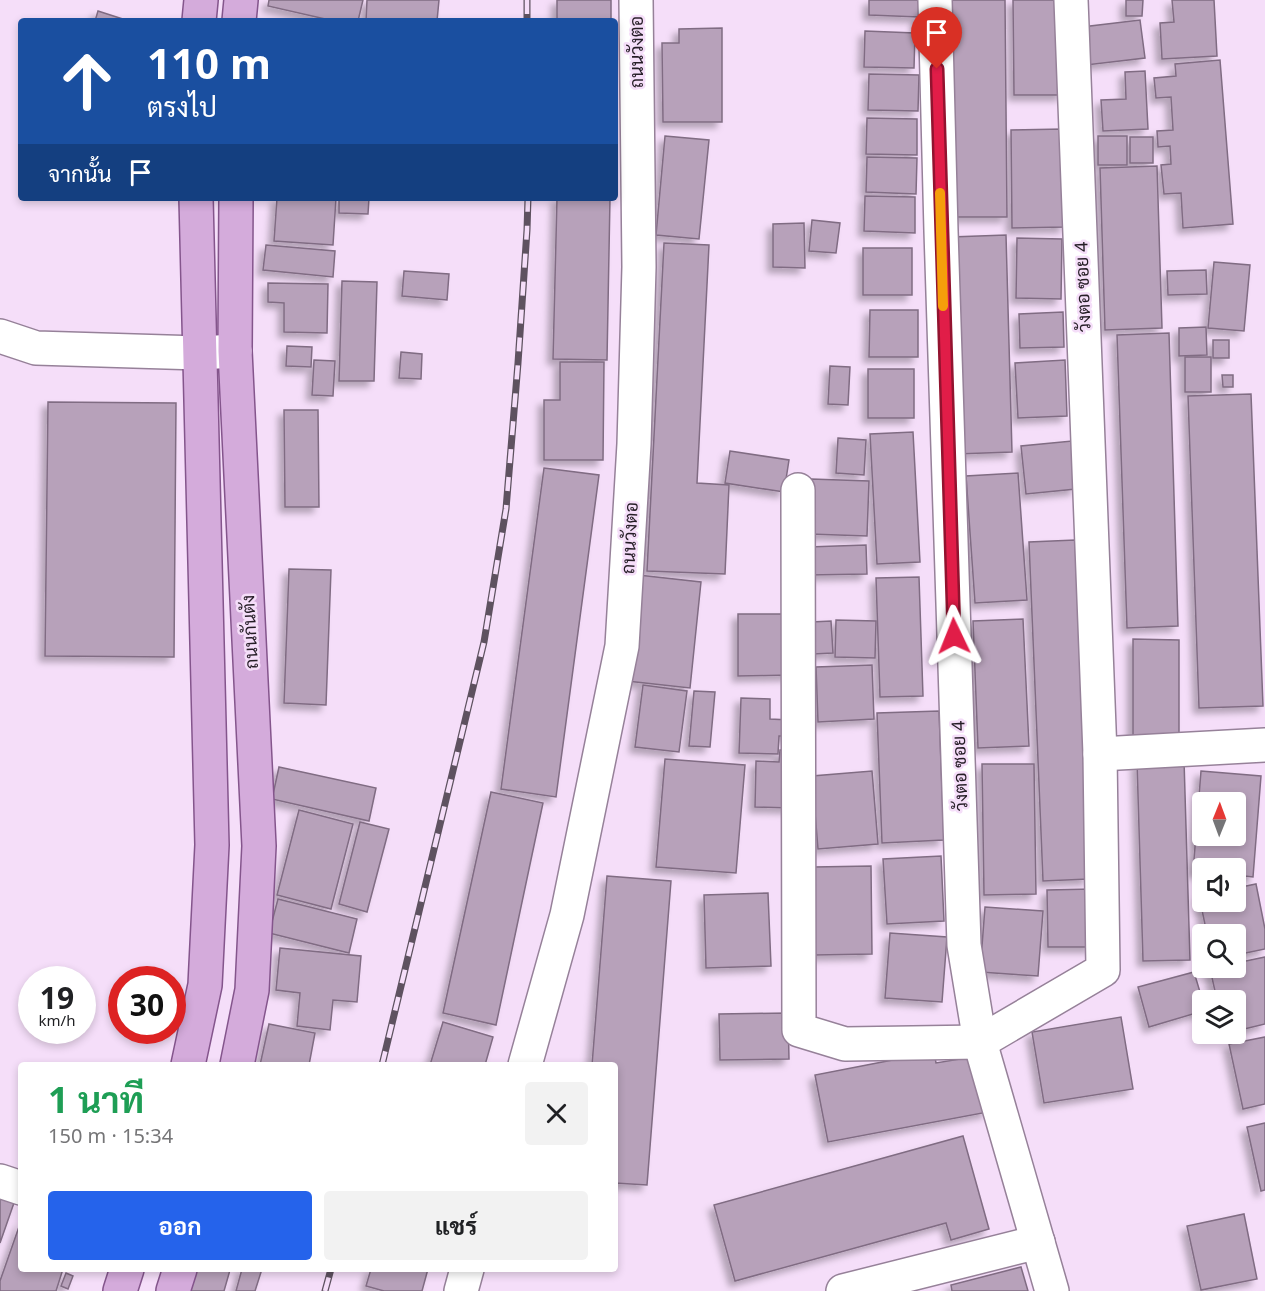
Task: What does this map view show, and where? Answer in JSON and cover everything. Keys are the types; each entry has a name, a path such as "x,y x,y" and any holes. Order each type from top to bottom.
{"main road":[{"path":"199,18 201,0"},
{"path":"239,18 242,0"},
{"path":"189,1062 205,985 211,859 196,201"},
{"name":"ถนนกันตัง","path":"236,201 235,351 258,834 252,990 238,1062"},
{"path":"211,859 258,860"},
{"path":"120,1291 126,1272"},
{"path":"172,1291 179,1272"}],"street":[{"name":"ถนนวังตอ","path":"526,1062 567,915 622,646 634,444 639,267 636,0"},
{"name":"วังตอ ซอย 4","path":"935,0 964,945 980,1042 1052,1291"},
{"name":"วังตอ ซอย 4","path":"980,1042 1103,970 1100,754 1071,0"},
{"path":"0,336 36,348 235,351"},
{"path":"798,490 799,1030 845,1044 980,1042"},
{"path":"1100,754 1265,746"},
{"path":"0,1181 18,1187"},
{"path":"843,1291 1038,1242"},
{"path":"461,1291 466,1272"}],"building":[{"path":"269,0 363,0 359,18 321,18 268,6"},
{"path":"367,0 439,0 437,18 366,18"},
{"path":"557,0 611,0 611,18 557,18"},
{"path":"869,0 919,0 919,17 869,15"},
{"path":"949,0 1005,0 1007,217 950,217"},
{"path":"1013,0 1062,0 1063,95 1014,95"},
{"path":"1126,0 1143,0 1142,16 1126,16"},
{"path":"1172,0 1214,0 1217,56 1162,59 1160,23 1174,22"},
{"path":"98,11 120,18 96,18"},
{"path":"1140,20 1145,58 1086,65 1082,27"},
{"path":"722,28 722,122 663,122 662,43 679,43 679,29"},
{"path":"865,31 915,33 914,68 864,67"},
{"path":"1220,60 1233,224 1183,228 1181,193 1164,194 1161,165 1171,164 1170,146 1158,147 1157,131 1173,130 1171,97 1156,98 1154,78 1176,76 1175,64"},
{"path":"1145,71 1148,129 1103,131 1101,100 1126,99 1125,72"},
{"path":"869,74 919,75 918,111 868,110"},
{"path":"867,118 917,119 917,155 866,154"},
{"path":"1063,129 1065,227 1012,228 1011,130"},
{"path":"665,136 709,140 699,239 656,235"},
{"path":"1098,136 1127,136 1127,165 1098,165"},
{"path":"1130,137 1153,137 1153,163 1130,163"},
{"path":"867,157 917,158 916,194 866,192"},
{"path":"1157,166 1162,328 1105,330 1100,168"},
{"path":"865,196 915,197 915,233 864,231"},
{"path":"277,201 336,201 333,245 274,241"},
{"path":"339,201 369,201 368,214 339,213"},
{"path":"557,201 610,201 607,360 553,359"},
{"path":"812,220 840,223 836,253 809,251"},
{"path":"804,223 805,268 773,267 773,224"},
{"path":"1006,235 1012,452 957,454 951,237"},
{"path":"1017,238 1062,239 1061,299 1016,298"},
{"path":"664,243 709,245 697,483 729,485 725,574 647,571"},
{"path":"266,245 335,251 333,277 263,270"},
{"path":"863,248 912,248 912,295 863,295"},
{"path":"1214,262 1250,265 1244,331 1208,328"},
{"path":"1206,270 1207,294 1168,295 1167,271"},
{"path":"404,271 449,274 447,300 402,296"},
{"path":"342,281 377,282 374,381 339,381"},
{"path":"268,283 328,284 327,333 284,332 284,303 268,302"},
{"path":"870,310 918,310 918,357 869,357"},
{"path":"1063,312 1064,347 1020,348 1019,314"},
{"path":"1206,327 1207,355 1179,356 1179,328"},
{"path":"1169,333 1178,626 1127,628 1117,335"},
{"path":"1213,340 1229,340 1229,358 1213,358"},
{"path":"287,346 312,347 311,367 286,366"},
{"path":"401,352 422,354 421,379 399,378"},
{"path":"1185,357 1211,357 1211,392 1185,392"},
{"path":"314,360 335,361 333,396 312,395"},
{"path":"1065,360 1067,416 1018,418 1015,363"},
{"path":"560,362 604,362 603,460 544,460 544,400 560,400"},
{"path":"830,366 850,367 848,405 828,404"},
{"path":"868,369 914,369 914,418 868,418"},
{"path":"1222,375 1233,375 1233,387 1223,387"},
{"path":"1251,394 1263,706 1199,708 1188,396"},
{"path":"48,402 176,403 174,657 45,656"},
{"path":"284,410 318,410 319,507 285,507"},
{"path":"913,432 920,562 877,564 870,434"},
{"path":"838,438 866,440 864,475 836,473"},
{"path":"1072,441 1076,489 1026,494 1021,446"},
{"path":"730,451 789,460 784,492 725,483"},
{"path":"544,468 599,475 556,797 501,789"},
{"path":"1018,473 1027,600 975,603 966,476"},
{"path":"811,479 869,481 867,536 809,534"},
{"path":"1075,540 1089,879 1043,881 1029,542"},
{"path":"866,545 867,574 808,575 807,547"},
{"path":"289,569 331,570 326,705 284,703"},
{"path":"638,575 701,582 690,688 627,681"},
{"path":"919,577 923,696 880,697 876,578"},
{"path":"738,614 790,614 791,675 738,676"},
{"path":"1023,619 1029,746 978,748 973,621"},
{"path":"836,620 876,621 875,658 835,657"},
{"path":"831,621 833,653 813,654 811,622"},
{"path":"1133,639 1179,640 1179,737 1133,737"},
{"path":"872,665 874,719 818,722 816,667"},
{"path":"643,685 687,691 679,752 635,747"},
{"path":"694,691 715,692 710,747 689,746"},
{"path":"741,698 770,699 770,719 790,720 790,736 779,736 778,754 739,753"},
{"path":"939,711 944,840 882,843 877,713"},
{"path":"780,750 793,750 791,808 755,807 756,761 779,762"},
{"path":"665,759 745,765 736,873 656,867"},
{"path":"1184,760 1190,960 1143,961 1137,762"},
{"path":"982,764 1034,764 1036,894 984,895"},
{"path":"279,767 376,788 369,821 272,799"},
{"path":"872,771 878,844 818,849 812,776"},
{"path":"1201,771 1261,776 1253,877 1246,876 1246,858 1194,858 1195,846 1246,846 1246,792 1199,792"},
{"path":"491,792 543,803 496,1025 443,1013"},
{"path":"299,810 353,824 331,909 277,895"},
{"path":"360,822 389,829 367,912 339,904"},
{"path":"941,856 944,921 887,924 883,859"},
{"path":"871,866 872,954 815,955 814,867"},
{"path":"607,876 671,881 647,1185 618,1183 618,1062 592,1062"},
{"path":"1256,884 1265,929 1265,949 1246,953 1246,924 1205,924 1202,912 1246,912 1246,886"},
{"path":"1092,889 1093,947 1048,947 1047,890"},
{"path":"768,893 771,966 706,968 704,895"},
{"path":"278,899 357,919 349,953 269,933"},
{"path":"985,907 1043,911 1038,976 980,972"},
{"path":"890,933 947,937 942,1002 885,998"},
{"path":"280,948 361,956 357,1002 333,1000 330,1030 297,1026 300,993 276,990"},
{"path":"1265,957 1265,1024 1246,1029 1246,990 1215,990 1212,978 1246,978 1246,961"},
{"path":"1192,973 1192,978 1196,978 1199,990 1192,990 1192,1014 1149,1027 1138,987"},
{"path":"788,1013 789,1059 720,1060 719,1014"},
{"path":"1121,1017 1133,1089 1044,1103 1032,1032"},
{"path":"443,1022 493,1037 486,1062 431,1062"},
{"path":"269,1024 315,1033 310,1062 261,1062"},
{"path":"1265,1037 1265,1104 1243,1109 1229,1044 1246,1044 1246,1041"},
{"path":"934,1052 936,1063 978,1056 988,1112 828,1142 815,1075"},
{"path":"1265,1123 1265,1190 1261,1191 1247,1127"},
{"path":"963,1136 989,1229 951,1240 946,1223 735,1281 714,1205"},
{"path":"0,1195 15,1200 0,1243"},
{"path":"1244,1214 1257,1279 1201,1290 1187,1226"},
{"path":"18,1230 18,1272 62,1272 56,1291 0,1291 0,1281"},
{"path":"1021,1267 1028,1291 952,1291 951,1285"},
{"path":"187,1272 229,1272 224,1291 183,1291"},
{"path":"241,1272 261,1272 255,1291 236,1291"},
{"path":"370,1272 427,1272 422,1291 384,1291 366,1286"},
{"path":"66,1273 73,1276 68,1289 61,1286"}],"railway":[{"path":"527,0 527,18"},
{"path":"383,1062 484,642 506,509 528,201"},
{"path":"325,1291 330,1272"}],"slow traffic":[{"path":"940,193 943,306"}],"route":[{"path":"937,69 954,636"}]}
